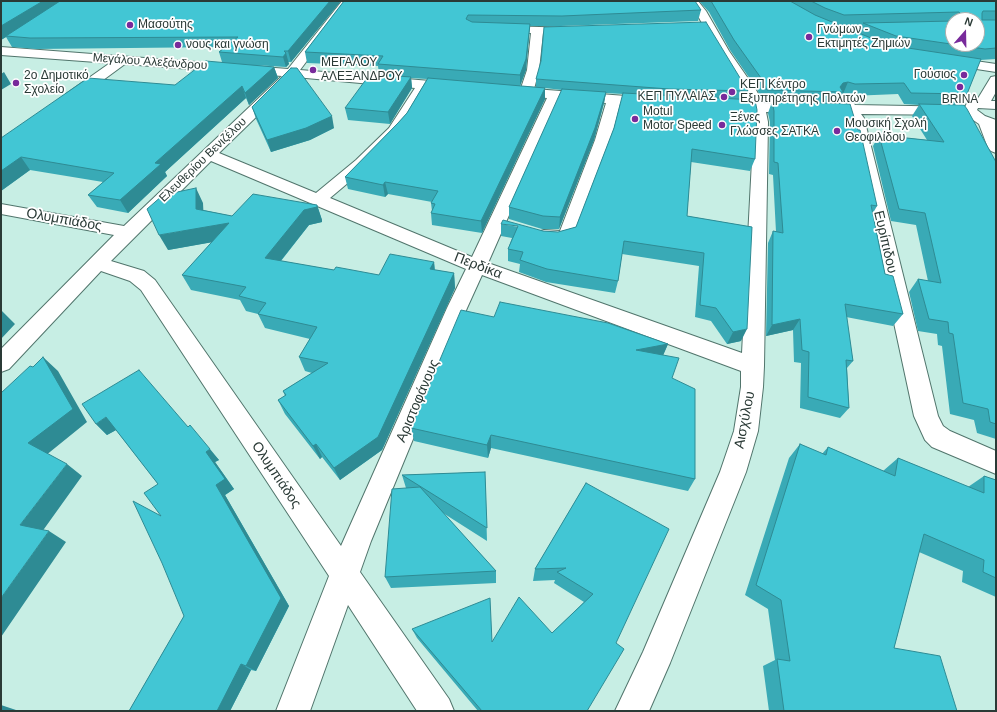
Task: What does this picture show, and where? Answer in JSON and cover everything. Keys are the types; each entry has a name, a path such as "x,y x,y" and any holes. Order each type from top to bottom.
{"street":[{"name":"Ελευθερίου Βενιζέλου","path":"1,363 97,262 293,73 347,1"},
{"path":"693,1 758,108"},
{"path":"692,26 708,25"},
{"path":"861,40 831,28 903,28"},
{"path":"489,29 584,30"},
{"path":"526,93 533,70 537,30"},
{"name":"Μεγάλου Αλεξάνδρου","path":"3,46 122,60 471,88"},
{"path":"936,59 996,68"},
{"path":"57,106 122,60"},
{"path":"996,80 975,107 975,117 991,123 996,148"},
{"path":"318,200 362,163 394,131 400,124 424,84"},
{"path":"502,91 667,103"},
{"name":"Αριστοφάνους","path":"293,711 343,575 457,308 477,266 503,225 555,95"},
{"path":"528,233 550,237 567,235 603,140 614,99"},
{"path":"713,106 758,108 846,104 975,107 996,105"},
{"name":"Ευρίπιδου","path":"846,104 856,118 924,410 930,426 937,436 996,463"},
{"name":"Αισχύλου","path":"632,711 654,663 733,472 746,431 753,366 761,122 758,108"},
{"name":"Περδίκα","path":"208,154 477,266 753,366"},
{"name":"Ολυμπιάδος","path":"1,209 128,232"},
{"name":"Ολυμπιάδος","path":"97,262 138,276 148,285 343,575 437,711"}],"building":[{"path":"1,1 43,1 1,26"},
{"path":"60,1 330,1 288,51 284,51 286,53 283,57 219,52 238,37 30,38 6,36"},
{"path":"344,1 695,1 701,10 562,16 468,15 466,19 472,22 530,24 526,59 520,75 378,64 383,56 305,52"},
{"path":"711,1 790,1 815,15 888,45 981,59 967,94 911,93 904,83 855,84 848,82 843,83 840,87 843,92 767,90 761,78 734,40"},
{"path":"811,1 996,1 996,11 982,12 844,15"},
{"path":"985,20 996,20 996,48 985,49"},
{"path":"945,21 945,43 896,36 863,23"},
{"path":"706,22 748,91 669,89 536,79 541,61 544,27"},
{"path":"206,61 274,67 245,93 242,86 155,163 161,164 120,200 88,195 114,173 21,157 1,171 1,138 88,78 175,85"},
{"path":"291,68 297,68 332,116 306,128 267,140 252,107"},
{"path":"370,74 411,77 388,112 345,108"},
{"path":"428,78 545,88 481,221 431,213 435,204 431,203 438,191 385,182 383,185 345,177 407,113"},
{"path":"562,89 606,92 595,128 560,217 543,216 509,207"},
{"path":"623,93 755,100 757,110 755,159 692,149 687,216 752,227 747,329 733,332 716,308 700,305 704,253 624,241 618,281 547,269 520,260 523,252 508,249 518,226 501,224 503,220 543,231 558,232 576,227 614,128"},
{"path":"772,101 850,104 858,130 860,130 877,206 871,205 885,274 893,276 903,314 845,304 853,361 846,360 849,408 808,397 809,352 802,350 800,319 772,325 773,231 783,233 778,163 774,162 774,111"},
{"path":"919,104 964,105 996,162 996,424 990,422 988,409 963,403 953,334 949,333 948,322 929,319 918,279 941,283 925,213 899,209 879,135 944,142"},
{"path":"196,188 196,209 232,216 253,194 317,205 317,207 304,210 265,258 334,270 336,267 379,275 390,254 434,262 430,269 454,273 378,437 334,468 316,444 313,446 278,400 286,395 283,391 328,363 299,357 317,327 258,314 266,303 239,296 246,287 182,275 229,223 159,235 147,209 163,195"},
{"path":"500,302 608,323 668,344 636,350 679,358 672,378 695,389 695,479 491,435 487,445 411,428 461,310 494,317"},
{"path":"43,357 73,409 28,443 67,464 20,525 49,531 1,598 1,393 30,366 33,367"},
{"path":"139,370 188,427 190,425 210,449 206,452 225,479 216,485 281,598 246,666 241,664 217,711 129,711 184,616 162,563 133,501 161,516 144,493 158,484 106,417 96,424 82,404"},
{"path":"800,444 826,455 828,447 895,476 898,458 984,493 984,476 996,480 996,578 983,572 984,560 924,534 894,648 940,656 957,711 784,711 777,659 790,661 781,600 756,585"},
{"path":"485,472 487,528 402,475"},
{"path":"586,483 669,529 616,643 624,649 587,711 482,711 412,629 490,598 492,642 519,597 552,633 593,594 557,572 566,568 535,569"},
{"path":"420,487 496,571 385,577 392,489"}],"place":[{"name":"Μασούτης","path":"130,25"},
{"name":"Γνώμων - Εκτιμητές Ζημιών","path":"809,37"},
{"name":"νους και γνώση","path":"178,45"},
{"name":"ΜΕΓΑΛΟΥ ΑΛΕΞΑΝΔΡΟΥ","path":"313,70"},
{"name":"Γούσιος","path":"964,75"},
{"name":"2ο Δημοτικό Σχολείο","path":"16,83"},
{"name":"BRINA","path":"960,87"},
{"name":"ΚΕΠ Κέντρο Εξυπηρέτησης Πολιτών","path":"732,92"},
{"name":"ΚΕΠ ΠΥΛΑΙΑΣ","path":"724,97"},
{"name":"Motul Motor Speed","path":"635,119"},
{"name":"Ξένες Γλώσσες ΣΑΤΚΑ","path":"722,125"},
{"name":"Μουσική Σχολή Θεοφιλίδου","path":"837,131"}]}
